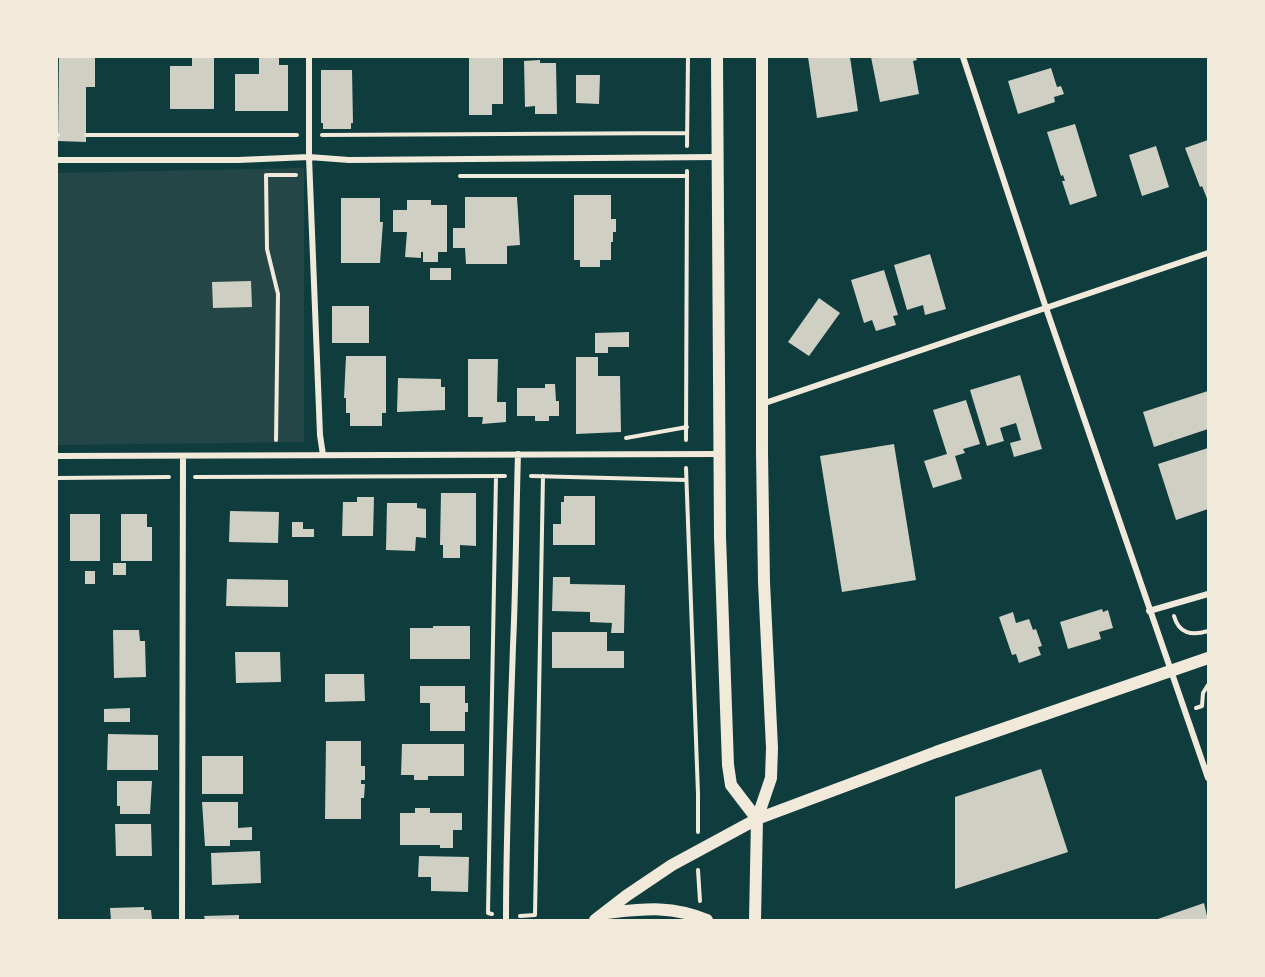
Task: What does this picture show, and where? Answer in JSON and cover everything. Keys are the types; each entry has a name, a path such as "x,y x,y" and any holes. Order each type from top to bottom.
{"main road":[{"path":"717,57 718,454 728,765 731,785 756,819"},
{"path":"755,920 756,819 771,778 772,748 764,582 762,453 762,57"},
{"path":"595,920 633,891 697,851 756,819 936,752 1208,657"},
{"path":"606,913 656,908 689,912 704,919"}],"street":[{"path":"309,57 309,157 320,435 323,455"},
{"path":"963,57 1046,308 1208,778"},
{"path":"57,160 238,160 309,157 349,160 717,158"},
{"path":"762,404 1208,253"},
{"path":"506,920 508,862 506,808 518,454"},
{"path":"57,456 718,454"},
{"path":"182,920 183,456"},
{"path":"1149,610 1208,594"}],"path":[{"path":"688,57 686,480 698,794 697,851 704,919"},
{"path":"86,135 687,133"},
{"path":"266,175 267,249 278,294 276,440"},
{"path":"57,478 518,476 686,480"},
{"path":"1171,604 1176,623 1184,632 1196,634 1208,631"}],"shaded area":[{"path":"304,168 304,442 57,445 57,173"}],"building":[{"path":"59,57 95,57 95,87 86,87 86,142 58,141"},
{"path":"192,57 214,57 214,109 170,109 170,66 192,66"},
{"path":"259,57 279,57 279,65 288,65 288,111 235,111 235,74 259,74"},
{"path":"469,57 503,57 503,104 492,104 492,115 469,115"},
{"path":"808,57 850,57 858,111 817,118"},
{"path":"871,57 916,57 917,60 913,61 919,94 880,102"},
{"path":"540,60 540,63 556,63 557,114 535,114 535,106 525,107 524,61"},
{"path":"1051,68 1057,87 1061,86 1064,94 1054,97 1055,102 1018,114 1008,81"},
{"path":"321,70 352,70 353,123 351,123 351,129 323,129"},
{"path":"576,75 600,75 599,104 576,103"},
{"path":"1075,124 1097,196 1070,205 1062,181 1065,181 1063,175 1061,176 1047,132"},
{"path":"1208,140 1208,201 1185,148"},
{"path":"1156,146 1169,187 1142,196 1129,155"},
{"path":"574,195 611,195 611,219 616,219 616,232 613,232 613,242 611,242 611,260 600,260 600,267 580,267 580,260 574,260"},
{"path":"465,197 517,197 520,245 507,246 507,264 466,264 465,248 453,248 453,228 465,228"},
{"path":"341,198 380,198 380,222 383,222 380,263 341,263"},
{"path":"407,200 431,200 431,205 447,205 447,252 438,252 438,262 423,262 423,252 421,252 421,258 405,257 407,232 393,232 393,210 407,210"},
{"path":"930,254 946,309 925,315 923,305 907,310 894,265"},
{"path":"430,268 451,268 451,280 430,280"},
{"path":"884,270 898,315 893,316 896,325 876,331 872,320 864,323 851,280"},
{"path":"251,281 252,307 213,308 212,282"},
{"path":"819,298 840,313 809,356 788,342"},
{"path":"332,306 369,306 369,343 332,343"},
{"path":"629,332 629,347 608,347 608,353 595,353 595,333"},
{"path":"346,356 386,356 386,413 382,413 382,426 350,426 350,413 346,413 346,398 344,398"},
{"path":"576,357 598,357 598,376 620,376 621,432 576,434"},
{"path":"468,359 498,359 497,402 506,402 506,422 482,424 483,417 468,417"},
{"path":"1020,375 1042,449 1014,457 1010,443 1021,440 1016,423 1000,428 1004,441 987,446 970,390"},
{"path":"398,378 441,379 441,387 445,387 445,410 397,412"},
{"path":"545,384 555,384 556,401 559,401 559,416 549,416 549,421 535,421 535,416 517,416 517,388 545,388"},
{"path":"1208,391 1208,429 1154,447 1143,412"},
{"path":"966,400 980,444 963,449 965,453 955,456 962,479 933,488 924,461 947,454 933,410"},
{"path":"894,444 916,580 842,592 820,456"},
{"path":"1208,448 1208,509 1176,520 1158,464"},
{"path":"441,493 476,493 476,546 460,545 460,558 443,558 443,545 440,545"},
{"path":"564,496 595,496 595,545 553,545 553,524 561,524 561,502 564,502"},
{"path":"357,497 374,497 373,536 342,536 343,502 357,502"},
{"path":"387,503 417,503 417,508 426,509 426,538 416,537 415,551 386,550"},
{"path":"230,511 279,512 278,543 229,542"},
{"path":"70,514 100,514 100,561 70,561"},
{"path":"121,514 147,514 147,527 152,527 152,561 121,561"},
{"path":"292,522 303,522 303,529 314,529 314,537 292,537"},
{"path":"113,563 126,563 126,575 113,575"},
{"path":"85,571 95,571 95,584 85,584"},
{"path":"553,577 570,577 570,584 625,585 624,633 611,633 612,623 590,622 590,612 552,611"},
{"path":"227,579 288,580 288,607 226,606"},
{"path":"1102,609 1103,612 1108,610 1113,628 1099,632 1101,639 1068,649 1060,622"},
{"path":"1013,612 1016,623 1029,619 1033,630 1036,629 1042,646 1038,647 1041,655 1019,663 1016,654 1012,655 999,617"},
{"path":"433,626 470,626 470,659 410,659 410,628 433,628"},
{"path":"113,630 139,630 140,641 145,641 146,677 114,678"},
{"path":"552,632 607,632 607,651 624,651 624,668 552,668"},
{"path":"235,652 280,652 281,682 236,683"},
{"path":"325,674 364,674 365,701 325,702"},
{"path":"420,686 465,686 465,703 468,703 468,712 465,712 465,731 430,731 430,703 420,703"},
{"path":"130,708 130,722 104,722 104,709"},
{"path":"108,734 158,735 158,770 107,770"},
{"path":"326,741 361,741 361,766 365,766 365,780 361,780 361,784 365,784 364,798 361,798 361,819 325,819"},
{"path":"402,744 464,744 464,776 428,776 428,780 414,780 414,775 401,775"},
{"path":"202,756 243,756 243,794 202,794"},
{"path":"1041,769 1068,852 955,889 955,797"},
{"path":"117,781 152,781 150,814 120,814 120,806 117,806"},
{"path":"202,802 238,802 238,828 252,827 252,840 230,840 230,846 205,846"},
{"path":"415,808 430,808 430,813 462,813 462,830 453,830 453,848 440,848 440,845 400,845 400,813 415,813"},
{"path":"115,824 151,824 152,856 116,856"},
{"path":"260,851 261,883 212,885 211,853"},
{"path":"419,856 469,857 468,892 431,891 431,877 418,877"},
{"path":"1204,903 1208,920 1155,920"},
{"path":"144,907 144,910 151,910 152,920 111,920 110,908"},
{"path":"239,915 239,920 205,920 204,916"}]}
